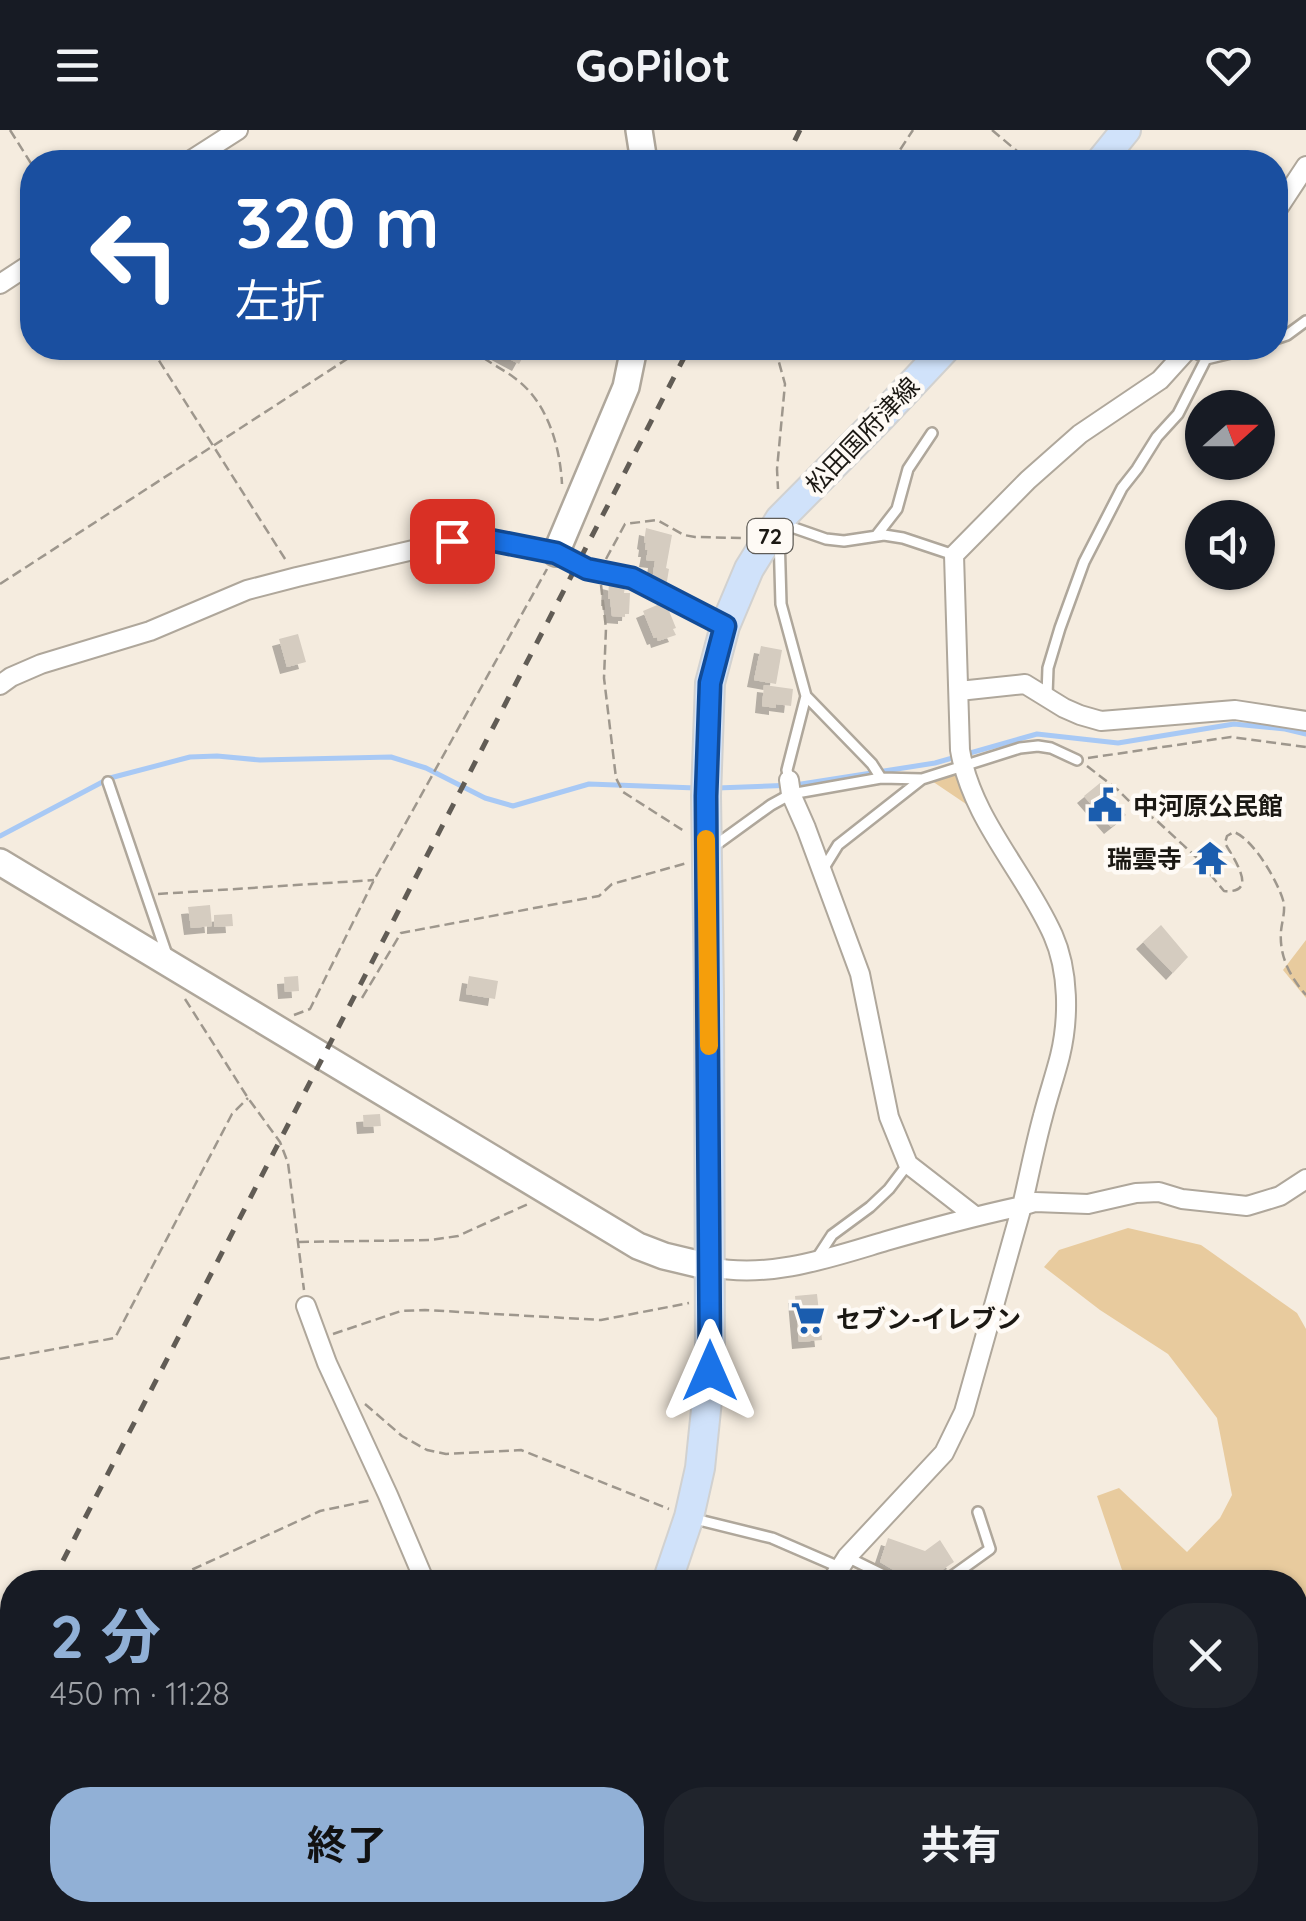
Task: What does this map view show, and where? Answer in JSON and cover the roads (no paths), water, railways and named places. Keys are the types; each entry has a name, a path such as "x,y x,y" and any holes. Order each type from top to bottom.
{"main road":[{"path":"1110,150 1126,130"},
{"name":"松田国府津線","path":"672,1570 689,1517 706,1429 710,1371 706,789 710,683 725,626 749,569 776,526 935,360"}],"street":[{"path":"207,150 238,130"},
{"path":"1288,193 1306,166"},
{"path":"0,685 41,664 150,631 247,590 297,577 452,541 490,540 556,553 626,387 632,360"},
{"path":"839,1569 944,1453 964,1412 1061,1054 1064,975 1054,937 995,837 962,759 954,556 1028,480 1080,434 1160,380 1178,360"},
{"path":"960,691 1025,684 1080,715 1101,721 1235,710 1306,721"},
{"path":"790,788 860,974 889,1117 908,1164 975,1216"},
{"path":"0,862 550,1194 638,1246 664,1256 730,1271 771,1270 814,1262 1034,1202 1088,1204 1159,1192 1182,1199 1248,1206 1280,1196 1306,1179"},
{"path":"306,1306 420,1570"}],"lane":[{"path":"1046,696 1048,668 1084,562 1122,488 1157,436 1178,414 1205,360"},
{"path":"876,536 896,509 908,469 932,433"},
{"path":"881,778 806,696 780,604 776,526 844,542 884,535 903,538 954,556"},
{"path":"556,553 587,569 632,578 725,626"},
{"path":"790,788 787,770 806,696"},
{"path":"822,870 838,845 922,779 962,759 1038,746 1077,760"},
{"path":"707,851 790,788 881,778 922,779"},
{"path":"108,782 170,963"},
{"path":"814,1262 832,1235 870,1208 908,1164"},
{"path":"961,1570 990,1549 978,1512"},
{"path":"689,1517 772,1538 839,1569"}],"waterway":[{"path":"717,788 795,785 935,763 1037,734 1118,743 1234,724 1306,734"},
{"path":"0,836 110,778 190,757 391,757 426,768 485,798 513,806 589,784 696,788"}],"railway":[{"path":"790,150 800,130"},
{"path":"58,1570 683,360"}],"place":[{"name":"中河原公民館","path":"1105,805"},
{"name":"瑞雲寺","path":"1210,858"},
{"name":"セブン-イレブン","path":"808,1318"}]}
